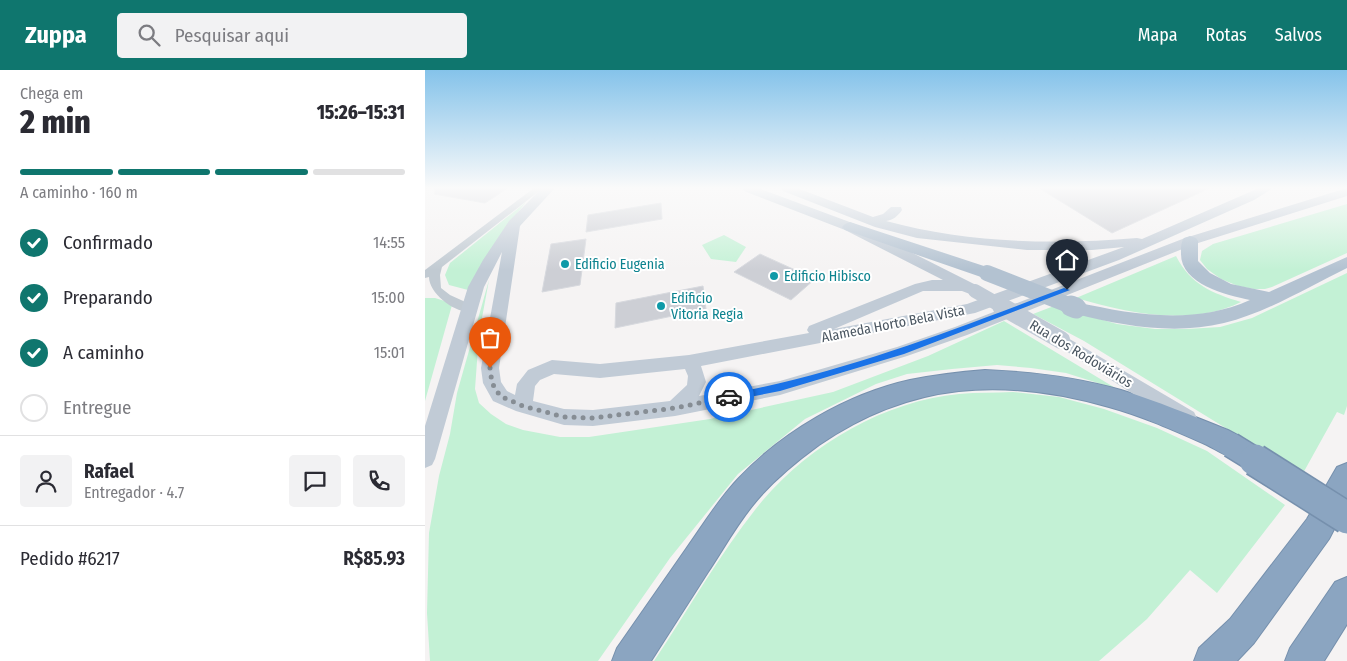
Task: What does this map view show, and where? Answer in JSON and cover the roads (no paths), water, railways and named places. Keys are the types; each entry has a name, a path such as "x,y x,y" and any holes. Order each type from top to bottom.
{"highway":[{"path":"630,661 720,525 747,490 772,466 821,428 859,407 885,396 953,381 1003,379 1032,381 1108,396 1225,442"},
{"name":"Rua dos Rodoviários","path":"1225,442 1332,524"},
{"path":"1212,661 1242,631 1332,524 1347,476"},
{"path":"1303,661 1347,594"}],"main road":[{"path":"850,227 987,273 1076,308 1107,316 1147,320 1200,321 1225,317 1249,308 1347,262"},
{"path":"1190,241 1190,260 1197,270 1209,280 1249,296 1271,298"}],"street":[{"path":"425,275 503,216"},
{"path":"425,459 468,308 484,269 521,216"},
{"name":"Rua dos Rodoviários","path":"821,216 850,227 971,289 1061,340 1225,442"},
{"path":"859,216 917,234 1027,246 1091,246 1157,239"},
{"path":"872,221 890,216"},
{"name":"Alameda Horto Bela Vista","path":"523,406 526,384 534,376 552,368 600,371 689,362 969,309 1115,258 1209,216"},
{"name":"Alameda Horto Bela Vista","path":"514,224 490,368 492,383 500,396 523,406 564,417 593,418 675,408 780,388 901,352 1190,241 1271,216"},
{"path":"437,266 433,281 435,289 443,296 468,308"},
{"path":"776,346 920,287 943,285 971,289"},
{"path":"428,296 443,296"},
{"path":"675,408 691,393 696,385 695,369 689,362"}],"place":[{"name":"Edificio Eugenia","path":"565,264"},
{"name":"Edificio Hibisco","path":"774,276"},
{"name":"Edificio Vitoria Regia","path":"661,306"}]}
